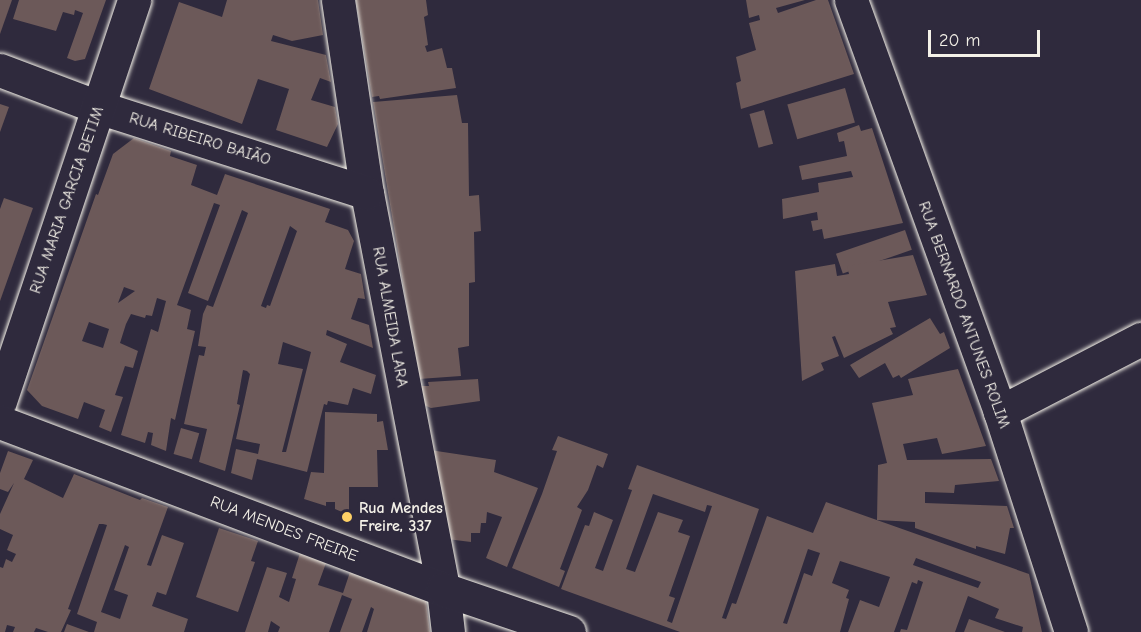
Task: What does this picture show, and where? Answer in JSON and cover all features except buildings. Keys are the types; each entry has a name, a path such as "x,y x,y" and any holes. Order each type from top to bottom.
{"street":[{"name":"RUA MARIA GARCIA BETIM","path":"0,401 135,0"},
{"name":"RUA ALMEIDA LARA","path":"338,0 367,193 443,589 448,632"},
{"name":"RUA BERNARDO ANTUNES ROLIM","path":"851,0 1000,412 1071,632"},
{"name":"RUA RIBEIRO BAIÃO","path":"0,70 98,107 367,193"},
{"path":"1000,412 1141,339"},
{"name":"RUA MENDES FREIRE","path":"0,422 443,589 569,632"}],"place":[{"name":"Rua Mendes Freire, 337","path":"347,517"}]}
